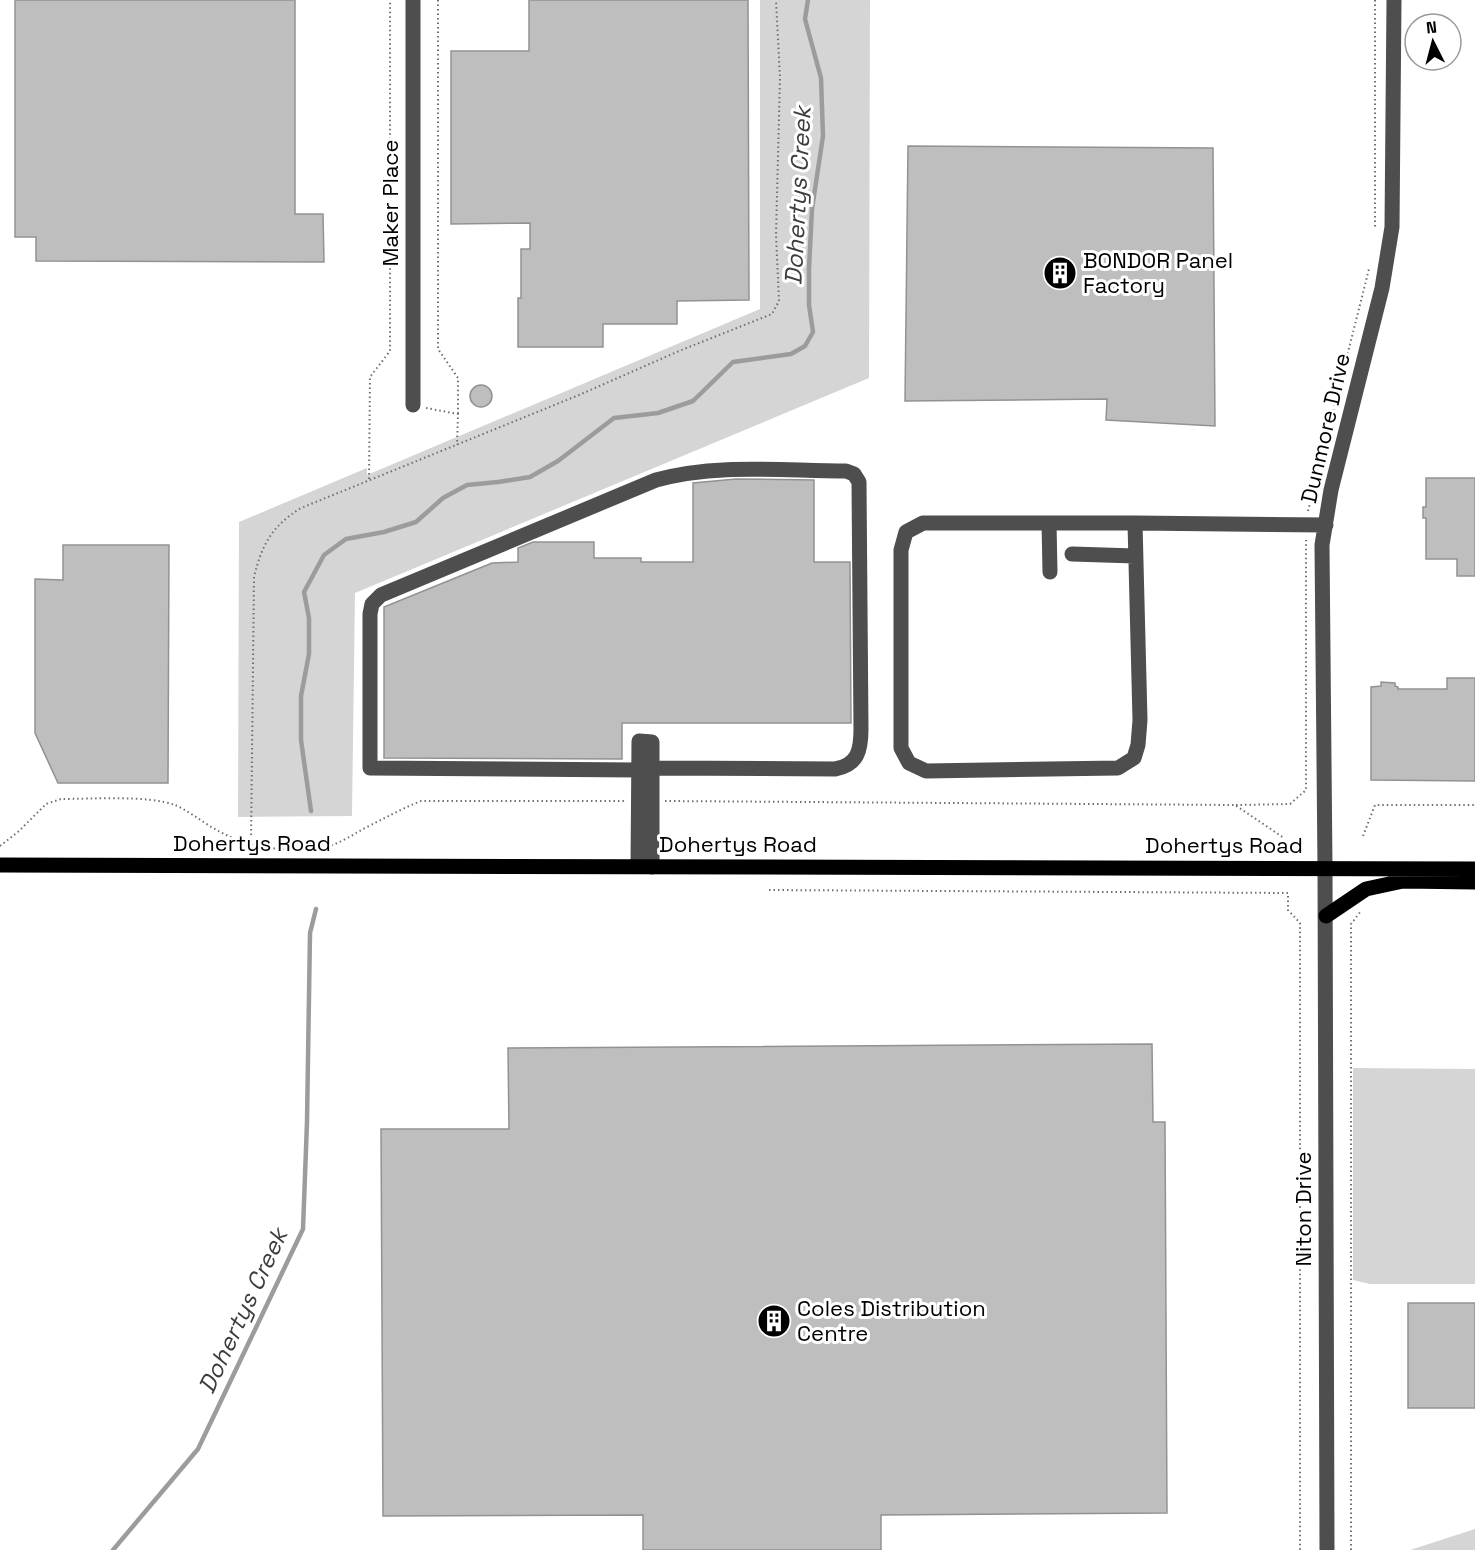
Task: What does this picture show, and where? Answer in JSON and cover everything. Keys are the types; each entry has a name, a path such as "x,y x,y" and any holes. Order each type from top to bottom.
{"main road":[{"name":"Dohertys Road","path":"0,865 1475,869"},
{"path":"1326,916 1366,889 1403,881 1475,882"}],"street":[{"name":"Maker Place","path":"413,0 413,405"},
{"name":"Dunmore Drive","path":"1326,868 1322,545 1331,490 1382,288 1392,227 1394,0"},
{"path":"697,471 852,472 859,483 861,729 860,750 856,758 848,765 835,769 646,769 370,768 370,614 372,604 381,595 656,480 697,471"},
{"path":"1135,523 1140,720 1138,745 1134,758 1118,768 1103,770 926,771 909,763 901,748 902,550 906,532 923,524 1135,523 1326,525"},
{"path":"1049,524 1050,572"},
{"path":"1072,554 1135,556"},
{"path":"645,866 646,769"},
{"name":"Niton Drive","path":"1326,868 1327,1550"}],"path":[{"path":"369,480 370,377 390,351 390,0"},
{"path":"438,0 438,349 458,378 457,445"},
{"path":"251,844 254,577 260,554 270,535 284,519 301,508 772,314 779,301 776,235 780,88 776,0"},
{"path":"413,405 458,414"},
{"path":"1363,836 1375,805 1475,805"},
{"path":"769,890 1288,893 1288,910 1300,923 1300,1550"},
{"path":"1351,1550 1350,924 1364,908"}],"shaded area":[{"path":"760,0 870,0 869,378 355,593 352,816 238,817 239,522 367,468 367,475 760,309"},
{"path":"1353,1068 1475,1069 1475,1284 1370,1284 1353,1280"},
{"path":"1475,1529 1475,1550 1410,1550"}],"building":[{"path":"15,0 295,0 295,214 323,214 324,262 36,261 36,237 15,237"},
{"path":"529,0 748,0 749,300 677,301 677,324 603,324 603,347 518,347 521,249 530,249 530,223 451,224 451,51 529,51"},
{"name":"BONDOR Panel Factory","path":"908,146 1213,148 1215,426 1106,420 1107,399 905,401"},
{"path":"481,385 489,388 492,396 489,404 481,407 473,404 470,396 473,388"},
{"path":"1426,478 1475,478 1475,576 1457,576 1457,559 1426,559 1426,518 1423,518 1423,507 1426,507"},
{"path":"736,479 814,480 814,562 850,562 851,723 622,723 622,759 384,758 384,607 492,563 518,562 518,548 533,542 594,542 594,558 641,558 641,562 693,562 693,483"},
{"path":"63,545 169,545 168,783 58,783 35,733 35,579 63,580"},
{"path":"1447,678 1475,678 1475,781 1371,780 1371,687 1381,686 1381,682 1395,683 1398,689 1447,689"},
{"name":"Coles Distribution Centre","path":"1152,1044 1153,1122 1165,1122 1167,1513 881,1515 881,1550 643,1550 643,1515 383,1516 381,1129 509,1129 508,1048"},
{"path":"1408,1303 1475,1303 1475,1408 1408,1408"}],"waterway":[{"name":"Dohertys Creek","path":"311,811 301,740 301,696 309,654 309,618 304,592 324,555 346,539 384,532 416,522 443,498 467,485 530,477 558,461 614,418 658,413 693,401 733,362 791,354 805,346 813,332 809,305 812,209 823,136 821,78 805,19 808,0"},
{"name":"Dohertys Creek","path":"113,1550 198,1449 303,1229 310,933 316,909"}],"place":[{"name":"BONDOR Panel Factory","path":"1060,273"},
{"name":"Coles Distribution Centre","path":"774,1321"}]}
